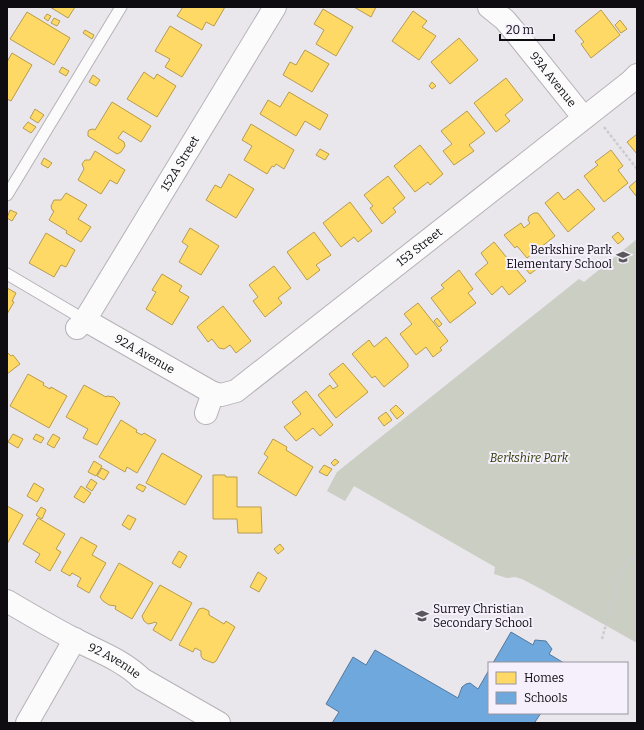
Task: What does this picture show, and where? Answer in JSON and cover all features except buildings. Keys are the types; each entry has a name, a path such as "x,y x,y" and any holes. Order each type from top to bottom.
{"street":[{"name":"152A Street","path":"81,324 275,7"},
{"name":"93A Avenue","path":"489,7 505,20 594,122"},
{"name":"153 Street","path":"209,403 221,395 236,391 594,122 637,75"},
{"name":"92A Avenue","path":"81,324 209,403"},
{"name":"92 Avenue","path":"7,601 132,669 142,679 219,723"},
{"path":"27,723 75,639"}],"lane":[{"path":"7,195 121,7"},
{"path":"7,274 81,324"}],"path":[{"path":"594,122 637,169"},
{"path":"602,639 618,580 626,564 637,555"}],"green space":[{"name":"Berkshire Park","path":"637,239 637,643 522,579 515,577 507,578 494,574 495,567 354,486 345,501 327,491 337,472 579,279 584,282"}],"place":[{"name":"Berkshire Park Elementary School","path":"623,257"},
{"name":"Surrey Christian Secondary School","path":"422,616"}]}
